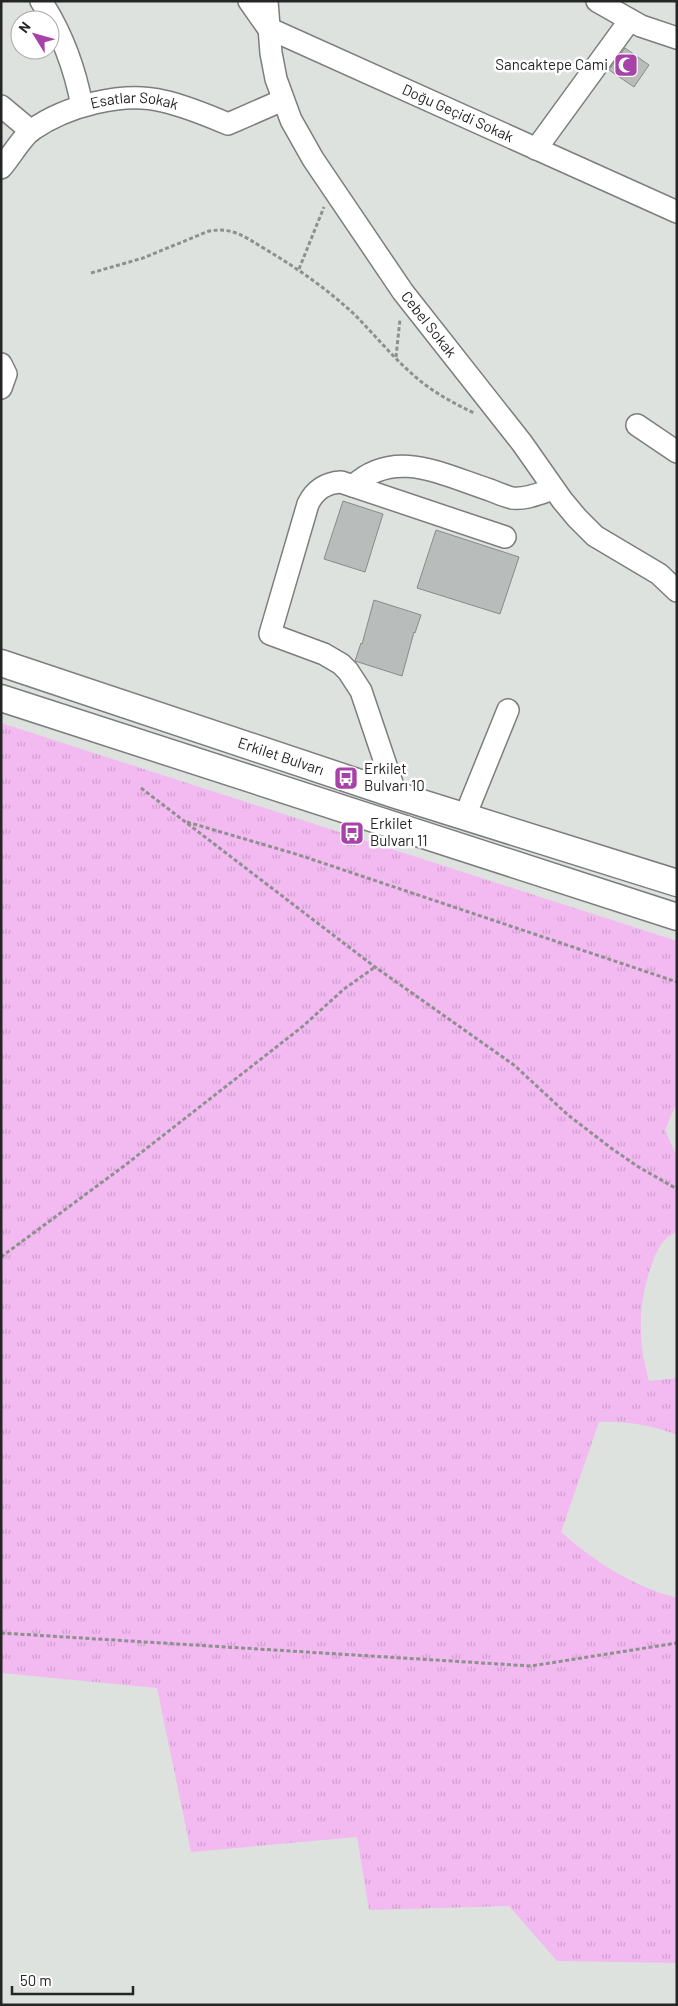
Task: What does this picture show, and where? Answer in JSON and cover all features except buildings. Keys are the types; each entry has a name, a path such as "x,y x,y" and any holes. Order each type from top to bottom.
{"main road":[{"name":"Erkilet Bulvarı","path":"1,663 396,794 677,883"},
{"path":"1,698 677,917"}],"street":[{"path":"41,1 60,34 76,77 82,106"},
{"path":"249,1 268,28"},
{"name":"Cebel Sokak","path":"267,1 271,53 283,100 301,140 403,292 522,443 577,518 595,536 675,584"},
{"path":"597,1 641,26 677,38"},
{"path":"536,149 630,20"},
{"name":"Doğu Geçidi Sokak","path":"268,28 677,212"},
{"name":"Esatlar Sokak","path":"1,168 31,131 82,106 117,100 149,98 164,101 228,124 283,100"},
{"path":"1,106 31,131"},
{"path":"1,364 6,374 1,388"},
{"path":"637,425 677,452"},
{"path":"352,486 378,469 400,465 424,469 513,498 531,496 554,489"},
{"path":"396,794 361,691 348,671 341,664 324,654 270,634 310,498 318,490 333,483 341,482 505,537"},
{"path":"465,816 508,710"}],"path":[{"path":"300,269 332,188"},
{"path":"90,273 143,258 209,231 236,232 300,269 353,313 409,371 437,393 477,414"},
{"path":"396,358 403,292"},
{"path":"141,788 375,968 514,1065 568,1115 611,1148 677,1190"},
{"path":"184,821 299,855 677,982"},
{"path":"1,1256 124,1166 302,1027 344,989 375,968"},
{"path":"1,1633 531,1666 677,1643"}],"green space":[{"path":"1,723 677,941 677,1102 665,1130 677,1157 677,1232 668,1237 659,1247 648,1276 642,1306 641,1336 642,1351 649,1381 677,1378 677,1435 638,1424 599,1422 561,1532 601,1563 629,1580 677,1598 677,1963 557,1961 509,1906 369,1910 357,1837 191,1852 157,1688 1,1673"}],"place":[{"name":"Sancaktepe Cami","path":"626,65"},
{"name":"Erkilet Bulvarı 10","path":"346,778"},
{"name":"Erkilet Bulvarı 11","path":"352,833"}]}
